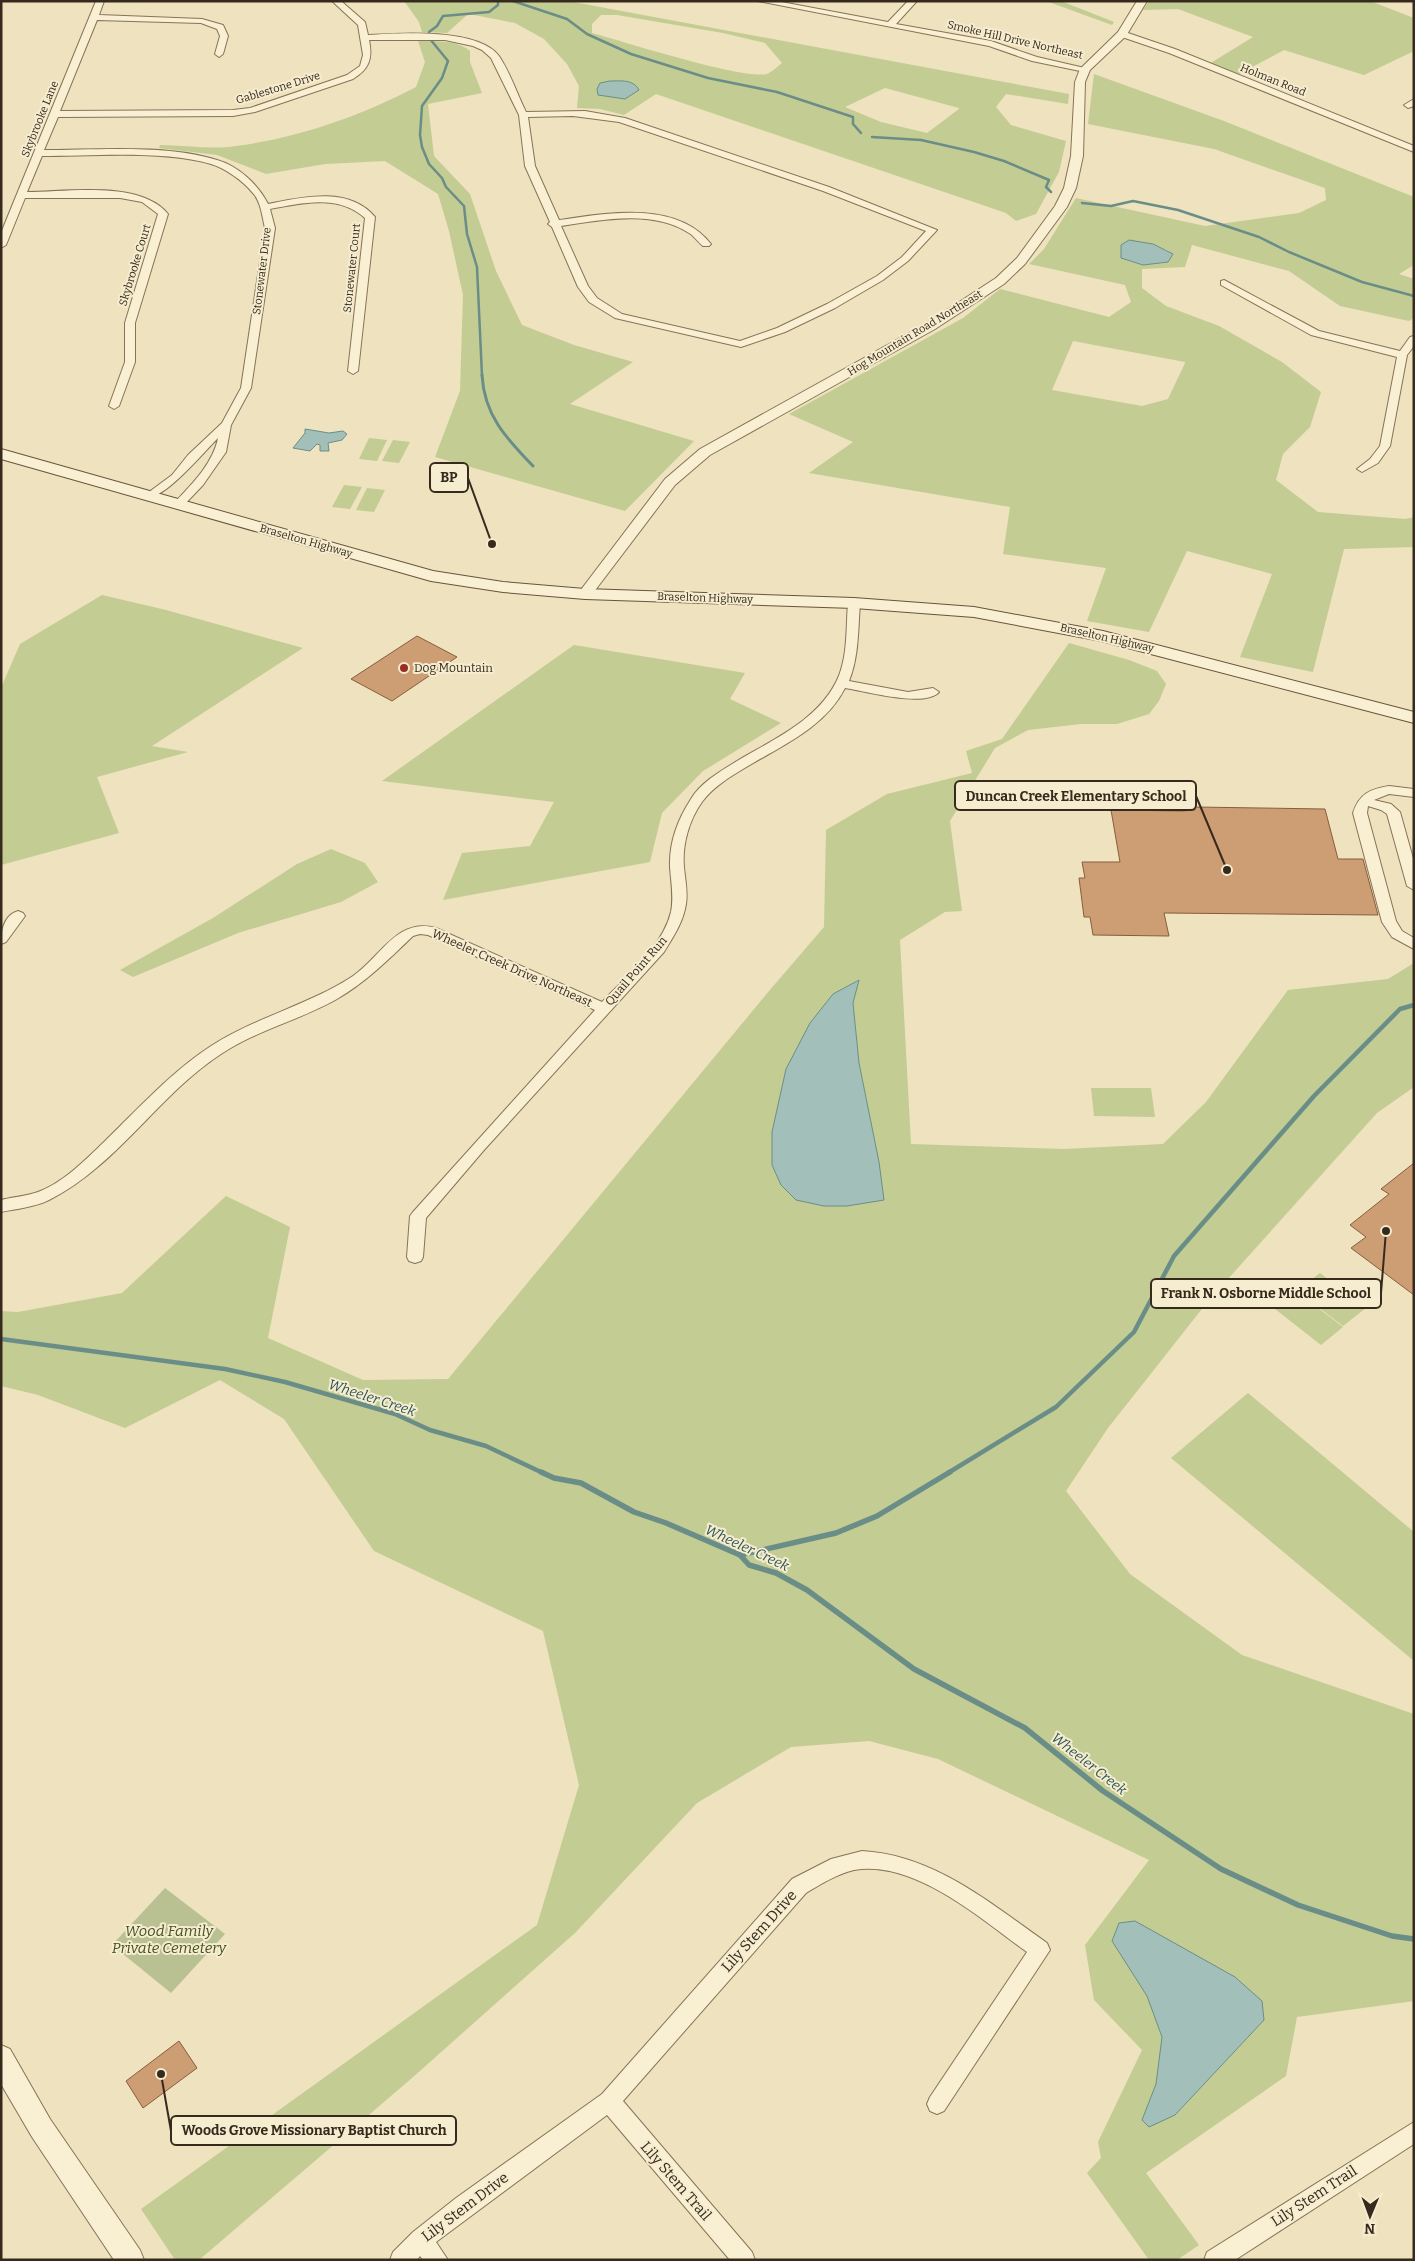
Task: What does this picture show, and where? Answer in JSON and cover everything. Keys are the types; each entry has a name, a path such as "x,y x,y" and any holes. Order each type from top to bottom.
{"main road":[{"name":"Braselton Highway","path":"1,454 180,503 431,576 503,587 585,594 854,603 974,612 1045,624 1228,668 1414,718"}],"street":[{"name":"Skybrooke Lane","path":"1,245 100,1"},
{"name":"Gablestone Drive","path":"55,114 233,113 252,110 350,77 363,71 367,62 362,24 336,1"},
{"name":"Smoke Hill Drive Northeast","path":"762,1 992,44 1035,59 1086,69"},
{"path":"890,25 914,1"},
{"path":"1086,69 1122,34 1142,1"},
{"path":"93,16 202,21 220,27 224,36 219,54"},
{"name":"Holman Road","path":"1122,34 1172,51 1414,149"},
{"path":"364,40 410,36 451,38 465,40 485,48 495,57 523,115 530,166 553,224 583,287 592,300 619,316 741,344 781,330 831,306 880,278 904,259 932,230 826,188 622,120 600,114 571,112 523,115"},
{"name":"Hog Mountain Road Northeast","path":"585,594 670,482 705,452 931,326 1000,281 1021,261 1061,207 1070,188 1078,149 1080,82 1086,69"},
{"path":"1414,102 1408,105 1414,107"},
{"name":"Stonewater Drive","path":"39,154 142,153 183,156 215,162 239,176 258,191 266,207 270,228 246,388 226,426 222,452 199,483 180,503"},
{"name":"Skybrooke Court","path":"22,195 125,196 144,200 156,207 162,214 130,322 130,362 114,406"},
{"name":"Stonewater Court","path":"266,207 310,199 327,199 351,203 362,208 370,217 353,371"},
{"path":"553,224 634,216 662,219 684,225 699,233 706,244"},
{"path":"1224,283 1315,333 1402,355"},
{"path":"1362,469 1374,461 1384,446 1402,355 1414,339"},
{"name":"Stonewater Drive","path":"151,495 176,477 192,457 226,426"},
{"name":"Quail Point Run","path":"415,1257 418,1216 603,1008 659,948 674,926 680,904 676,864 678,844 685,820 698,798 720,777 790,735 817,716 832,700 841,683 850,650 854,603"},
{"path":"841,683 908,696 933,692"},
{"path":"1414,793 1394,790 1380,791 1369,796 1364,801 1361,805 1360,813 1389,922 1397,934 1414,944"},
{"path":"1364,801 1386,807 1393,812 1414,886"},
{"path":"1,939 18,916"},
{"name":"Wheeler Creek Drive Northeast","path":"1,1206 42,1197 78,1176 176,1082 216,1050 261,1026 331,996 360,978 408,933 419,929 432,931 603,1008"},
{"name":"Lily Stem Drive","path":"402,2260 421,2240 464,2206 569,2132 608,2101 799,1886 828,1870 861,1860 896,1862 949,1886 1040,1950 937,2104"},
{"path":"1,2058 42,2128 130,2260"},
{"name":"Lily Stem Trail","path":"608,2101 744,2260"},
{"name":"Lily Stem Trail","path":"1215,2260 1414,2132"},
{"path":"421,2240 437,2260"}],"green space":[{"path":"404,1 568,1 1069,94 1068,104 1006,94 996,107 1011,125 1066,141 1059,172 1036,214 1016,221 1006,213 656,94 624,115 600,109 577,108 579,86 567,64 544,39 515,23 467,15 447,33 422,32 419,22","holes":["601,15 617,15 723,33 765,43 782,63 767,74 754,74 682,59 592,33 592,24","885,88 959,108 959,109 927,133 881,122 845,107"]},
{"path":"1046,1 1061,1 1114,22 1112,25"},
{"path":"1149,1 1370,1 1414,18 1414,51 1364,75 1284,50 1239,74 1209,64 1253,37 1178,9 1143,10"},
{"path":"418,41 452,43 465,47 470,51 470,62 482,93 428,104 434,156 470,194 496,271 522,325 574,345 633,362 570,404 694,441 625,511 435,457 460,391 463,295 449,231 438,194 385,161 325,164 266,174 217,155 159,148 160,145 218,148 283,137 329,124 395,98 416,87 425,62"},
{"path":"1094,74 1224,121 1414,197 1414,265 1399,274 1414,279 1414,318 1409,321 1340,306 1289,271 1192,245 1185,267 1142,269 1142,288 1166,306 1219,326 1282,362 1321,392 1310,427 1283,454 1276,480 1318,512 1405,519 1414,517 1414,547 1344,549 1313,672 1240,657 1272,574 1187,551 1149,632 1087,621 1106,568 1003,554 1010,507 809,473 853,442 789,414 963,318 1000,289 1109,317 1131,302 1125,285 1029,264 1044,249 1076,198 1205,226 1299,213 1326,200 1325,188 1214,149 1088,124","holes":["1165,249 1173,255 1167,262 1143,265 1122,258","1073,341 1185,362 1185,363 1168,399 1142,406 1052,390"]},
{"path":"369,438 387,440 377,461 359,459"},
{"path":"393,440 410,442 399,463 382,461"},
{"path":"344,485 362,487 350,509 332,507"},
{"path":"367,488 385,490 374,512 356,510"},
{"path":"102,595 166,610 303,648 152,746 188,752 97,777 119,833 1,865 1,688 20,644"},
{"path":"1069,643 1129,660 1157,671 1166,684 1159,701 1149,714 1117,724 1081,724 1028,730 995,748 950,821 962,911 945,912 900,940 911,1144 1064,1149 1163,1144 1206,1102 1288,990 1388,979 1414,963 1414,1087 1377,1113 1209,1300 1108,1428 1066,1491 1130,1574 1242,1655 1414,1714 1414,2001 1297,2017 1286,2076 1146,2173 1199,2245 1177,2260 1149,2260 1087,2173 1101,2158 1098,2142 1142,2050 1094,2000 1085,1945 1149,1860 938,1759 869,1741 791,1747 697,1803 575,1933 412,2078 199,2260 175,2260 141,2209 537,1925 579,1785 543,1631 374,1551 284,1419 220,1380 125,1428 38,1395 1,1386 1,1311 18,1312 122,1293 226,1196 290,1227 268,1338 363,1380 448,1379 824,927 826,830 887,794 972,773 966,751 1002,739","holes":["858,980 853,1003 859,1063 879,1162 810,1023 833,994","1135,1921 1157,1934 1264,2020 1175,2115 1143,2120 1156,2084 1162,2037 1147,1996 1112,1941"]},
{"path":"574,645 745,673 730,699 781,723 703,771 662,813 650,862 443,900 462,853 530,846 554,802 382,781"},
{"path":"331,849 365,863 378,882 341,902 238,933 133,977 120,970 213,918 297,864"},
{"path":"1091,1088 1151,1088 1155,1117 1094,1116"},
{"path":"1320,1273 1366,1308 1343,1326 1297,1291"},
{"path":"1297,1292 1343,1327 1321,1345 1275,1309"},
{"path":"1248,1393 1414,1532 1414,1661 1171,1458"},
{"name":"Wood Family Private Cemetery","path":"165,1888 225,1934 171,1993 112,1945"}],"water":[{"path":"610,81 630,82 639,90 625,99 598,95 597,89 600,83"},
{"path":"1129,240 1153,244 1173,254 1168,262 1143,265 1121,258 1121,245"},
{"path":"305,429 329,433 343,431 347,434 342,440 328,443 329,451 320,451 320,445 317,444 310,451 293,448 305,433"},
{"path":"859,980 853,1003 859,1063 879,1162 884,1200 847,1206 824,1206 796,1200 781,1185 772,1165 772,1132 786,1069 810,1023 833,994"},
{"path":"1135,1921 1235,1977 1262,2001 1264,2020 1175,2115 1149,2127 1142,2120 1156,2084 1162,2037 1147,1996 1112,1941 1119,1923"}],"building":[{"name":"Dog Mountain","path":"417,636 457,657 392,701 351,679"},
{"path":"1195,807 1325,809 1338,859 1363,859 1378,915 1164,913 1169,936 1093,935 1090,917 1084,917 1079,878 1085,878 1082,862 1120,862 1111,810 1182,811 1195,810"},
{"path":"1414,1163 1414,1295 1351,1248 1366,1237 1350,1225 1389,1194 1381,1189"},
{"path":"179,2041 197,2068 143,2108 126,2081"}],"waterway":[{"path":"429,32 437,26 443,16 489,12 498,5 498,1"},
{"path":"513,1 567,19 587,34 631,54 708,78 777,92 853,117 853,124 861,133"},
{"path":"430,39 448,61 442,78 422,106 420,135 422,147 429,164 442,178 446,187 464,206 467,234 477,267 482,376"},
{"path":"872,137 921,140 1004,161 1049,180 1046,187 1051,192"},
{"path":"1082,203 1111,206 1133,201 1178,210 1259,237 1289,252 1362,282 1414,296"},
{"path":"482,375 487,402 498,425 533,466"},
{"path":"948,1473 1056,1407 1134,1332 1174,1256 1314,1096 1400,1009 1414,1005"},
{"name":"Wheeler Creek","path":"1,1339 225,1369 285,1382 395,1414 430,1430 486,1446 543,1473"},
{"name":"Wheeler Creek","path":"541,1472 554,1478 581,1483 634,1512 666,1523 740,1555"},
{"path":"740,1555 836,1533 877,1516 950,1472"},
{"name":"Wheeler Creek","path":"740,1555 749,1565 776,1573 807,1590 914,1669 1025,1728 1103,1791 1221,1869 1298,1905 1392,1936 1414,1939"}],"place":[{"name":"BP","path":"492,544"},
{"name":"Dog Mountain","path":"404,668"},
{"name":"Duncan Creek Elementary School","path":"1227,870"},
{"name":"Frank N. Osborne Middle School","path":"1386,1231"},
{"name":"Woods Grove Missionary Baptist Church","path":"161,2074"}]}
